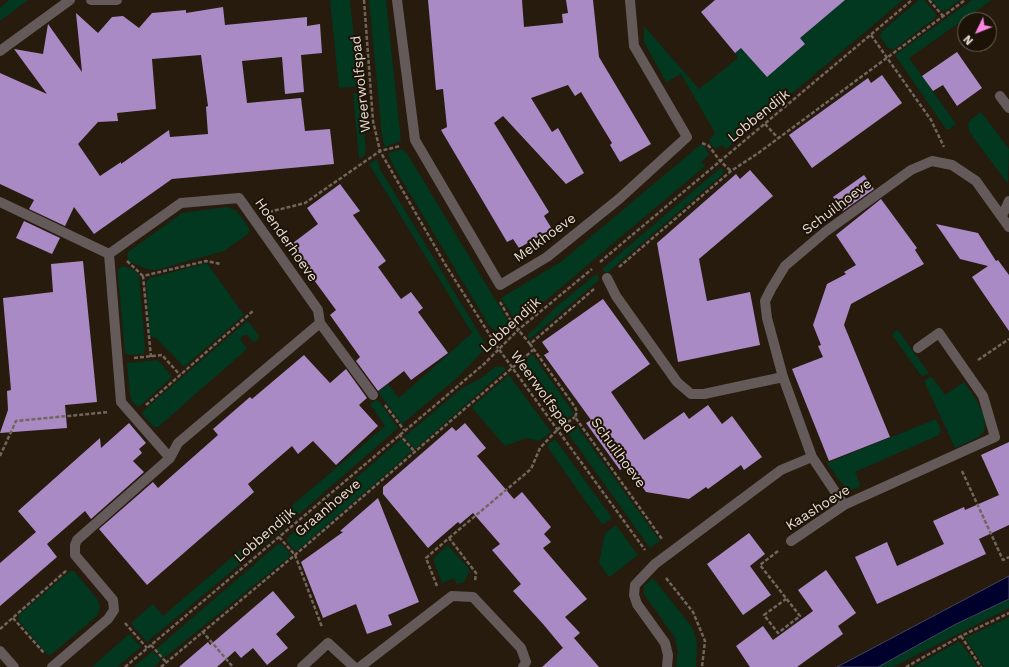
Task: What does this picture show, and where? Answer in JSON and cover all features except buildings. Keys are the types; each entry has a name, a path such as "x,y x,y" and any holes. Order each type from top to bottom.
{"street":[{"path":"0,51 70,0"},
{"path":"91,0 117,0"},
{"path":"397,0 415,140 500,285"},
{"path":"630,0 634,46 687,137"},
{"path":"1000,96 1009,108"},
{"name":"Melkhoeve","path":"500,285 547,257 619,199 687,137"},
{"name":"Schuilhoeve","path":"844,505 812,457 783,377 766,318 765,301 785,266 825,232 911,170 932,161 952,165 976,181 1009,227"},
{"name":"Hoenderhoeve","path":"109,254 181,203 239,198 318,310 320,323 373,395"},
{"path":"1002,216 1009,201"},
{"path":"0,202 109,254 121,402 170,458"},
{"path":"607,278 616,296 677,382 691,394 704,394 783,377"},
{"path":"54,666 108,619 114,610 112,600 78,561 74,550 77,540 170,458 178,442 320,323"},
{"name":"Kaashoeve","path":"791,541 844,505 995,437 983,396 939,333 918,348"},
{"path":"667,667 668,655 665,643 637,604 634,595 635,585 655,564 782,470 812,457"},
{"path":"360,667 452,596 473,597 521,648 526,662 523,667"},
{"path":"302,667 328,643 354,667"},
{"path":"0,651 14,667"}],"path":[{"name":"Weerwolfspad","path":"364,0 373,120 380,152 429,237 512,369 558,429 655,564 693,612 705,641 702,667"},
{"name":"Lobbendijk","path":"125,667 399,434 484,364 498,348 518,330 766,124 912,0"},
{"path":"929,0 943,16"},
{"path":"530,344 731,171 965,0"},
{"path":"871,35 888,57 931,120 952,165"},
{"path":"766,124 778,138"},
{"path":"687,137 709,146 720,161 731,171"},
{"path":"251,216 305,203 380,152 415,140"},
{"path":"151,357 143,276 206,261 221,264"},
{"name":"Schuilhoeve","path":"500,285 493,291 518,330 530,344 575,407 577,412 575,417 672,552"},
{"path":"133,415 253,311"},
{"path":"965,369 1009,339"},
{"path":"512,369 533,350"},
{"path":"118,360 162,355 180,375"},
{"name":"Graanhoeve","path":"161,667 202,631 295,555 512,369"},
{"path":"373,395 380,399 404,430"},
{"path":"0,456 16,421 117,411 121,402"},
{"path":"443,603 426,558 531,468 540,448 558,429 575,417"},
{"path":"399,434 415,452"},
{"path":"955,456 1003,560 1009,557"},
{"path":"279,537 295,555 328,643"},
{"path":"449,538 476,573 473,597"},
{"name":"Kaashoeve","path":"786,598 764,615 778,633 800,616 786,598 760,565 791,541"},
{"path":"0,629 78,561"},
{"path":"114,610 147,648"},
{"path":"906,667 960,636 1009,613"},
{"path":"13,618 54,666"},
{"path":"202,631 233,667"},
{"path":"960,636 981,667"},
{"path":"151,645 166,662"}],"green space":[{"path":"9,0 28,0 0,21 0,8"},
{"path":"330,0 350,0 359,86 339,88"},
{"path":"369,0 386,0 401,141 385,147 382,136"},
{"path":"845,0 903,0 726,149 722,145 715,149 710,143 709,140 715,133 681,74 666,82 644,42 644,26 699,89 738,58 735,53 743,46 746,53 767,76 795,33"},
{"path":"919,0 924,0 936,14 935,18 893,50 887,47 880,36 882,31"},
{"path":"932,0 960,0 945,11 940,10"},
{"path":"972,0 992,0 975,12 957,12 957,24 909,58 956,124 950,129 946,129 895,55"},
{"path":"353,93 360,95 366,149 364,156 359,159"},
{"path":"981,112 1009,149 1008,184 970,133 968,125 969,121"},
{"path":"700,145 703,145 709,155 701,162 705,166 539,306 515,320 501,298 562,261"},
{"path":"402,149 406,152 510,324 502,330 497,331 490,327 394,167 388,153"},
{"path":"377,159 380,169 485,343 485,349 458,377 402,424 378,392 388,384 399,398 472,333 369,164"},
{"path":"720,168 724,170 723,174 607,273 603,271 603,268"},
{"path":"227,207 237,211 250,230 248,234 224,251 156,270 147,269 130,262 127,258 128,252 182,213"},
{"path":"207,263 244,315 184,367 156,338 150,336 146,282 150,278"},
{"path":"123,266 134,270 139,275 145,347 144,354 128,355 125,353 118,276 118,269"},
{"path":"595,275 598,275 599,280 530,339 527,336 557,306"},
{"path":"247,321 259,336 258,339 254,342 247,335 244,335 240,339 247,349 158,427 154,427 142,414 143,411"},
{"path":"898,330 929,373 923,376 920,374 892,335"},
{"path":"531,355 533,355 573,412 573,414 561,424 519,367"},
{"path":"158,360 172,377 140,406 137,406 132,402 130,395 127,363"},
{"path":"502,366 506,369 415,449 404,437 461,389 484,376 495,367"},
{"path":"509,375 551,432 539,441 527,438 505,446 473,409 473,406"},
{"path":"931,376 945,395 964,382 977,401 984,416 984,432 977,438 955,448 924,381"},
{"path":"376,400 379,401 398,428 275,535 147,642 132,625 132,622 153,604 163,616 385,426 370,404"},
{"path":"936,419 941,430 939,435 855,472 860,484 859,487 851,490 846,489 827,463"},
{"path":"572,424 576,425 660,541 650,548 565,429"},
{"path":"401,439 412,451 298,550 294,550 287,541 287,538"},
{"path":"555,439 612,518 604,524 601,523 548,448 548,444"},
{"path":"616,525 638,555 611,576 608,576 599,563 605,533"},
{"path":"278,544 282,545 290,553 289,557 164,658 156,649"},
{"path":"448,545 470,570 464,582 457,584 454,578 442,583 433,559"},
{"path":"70,571 74,571 98,600 100,608 97,616 52,654 48,655 18,620 19,615"},
{"path":"653,578 692,627 697,641 696,667 676,667 678,651 675,638 644,594 644,586"},
{"path":"1009,599 1009,608 893,667 878,667 954,625"},
{"path":"1009,617 1009,667 984,667 965,638"},
{"path":"129,634 141,647 117,667 92,667"},
{"path":"958,642 962,644 978,667 913,667"},
{"path":"153,651 161,660 154,667 133,667"}],"water":[{"path":"1009,576 1009,599 954,625 878,667 837,667"}]}
